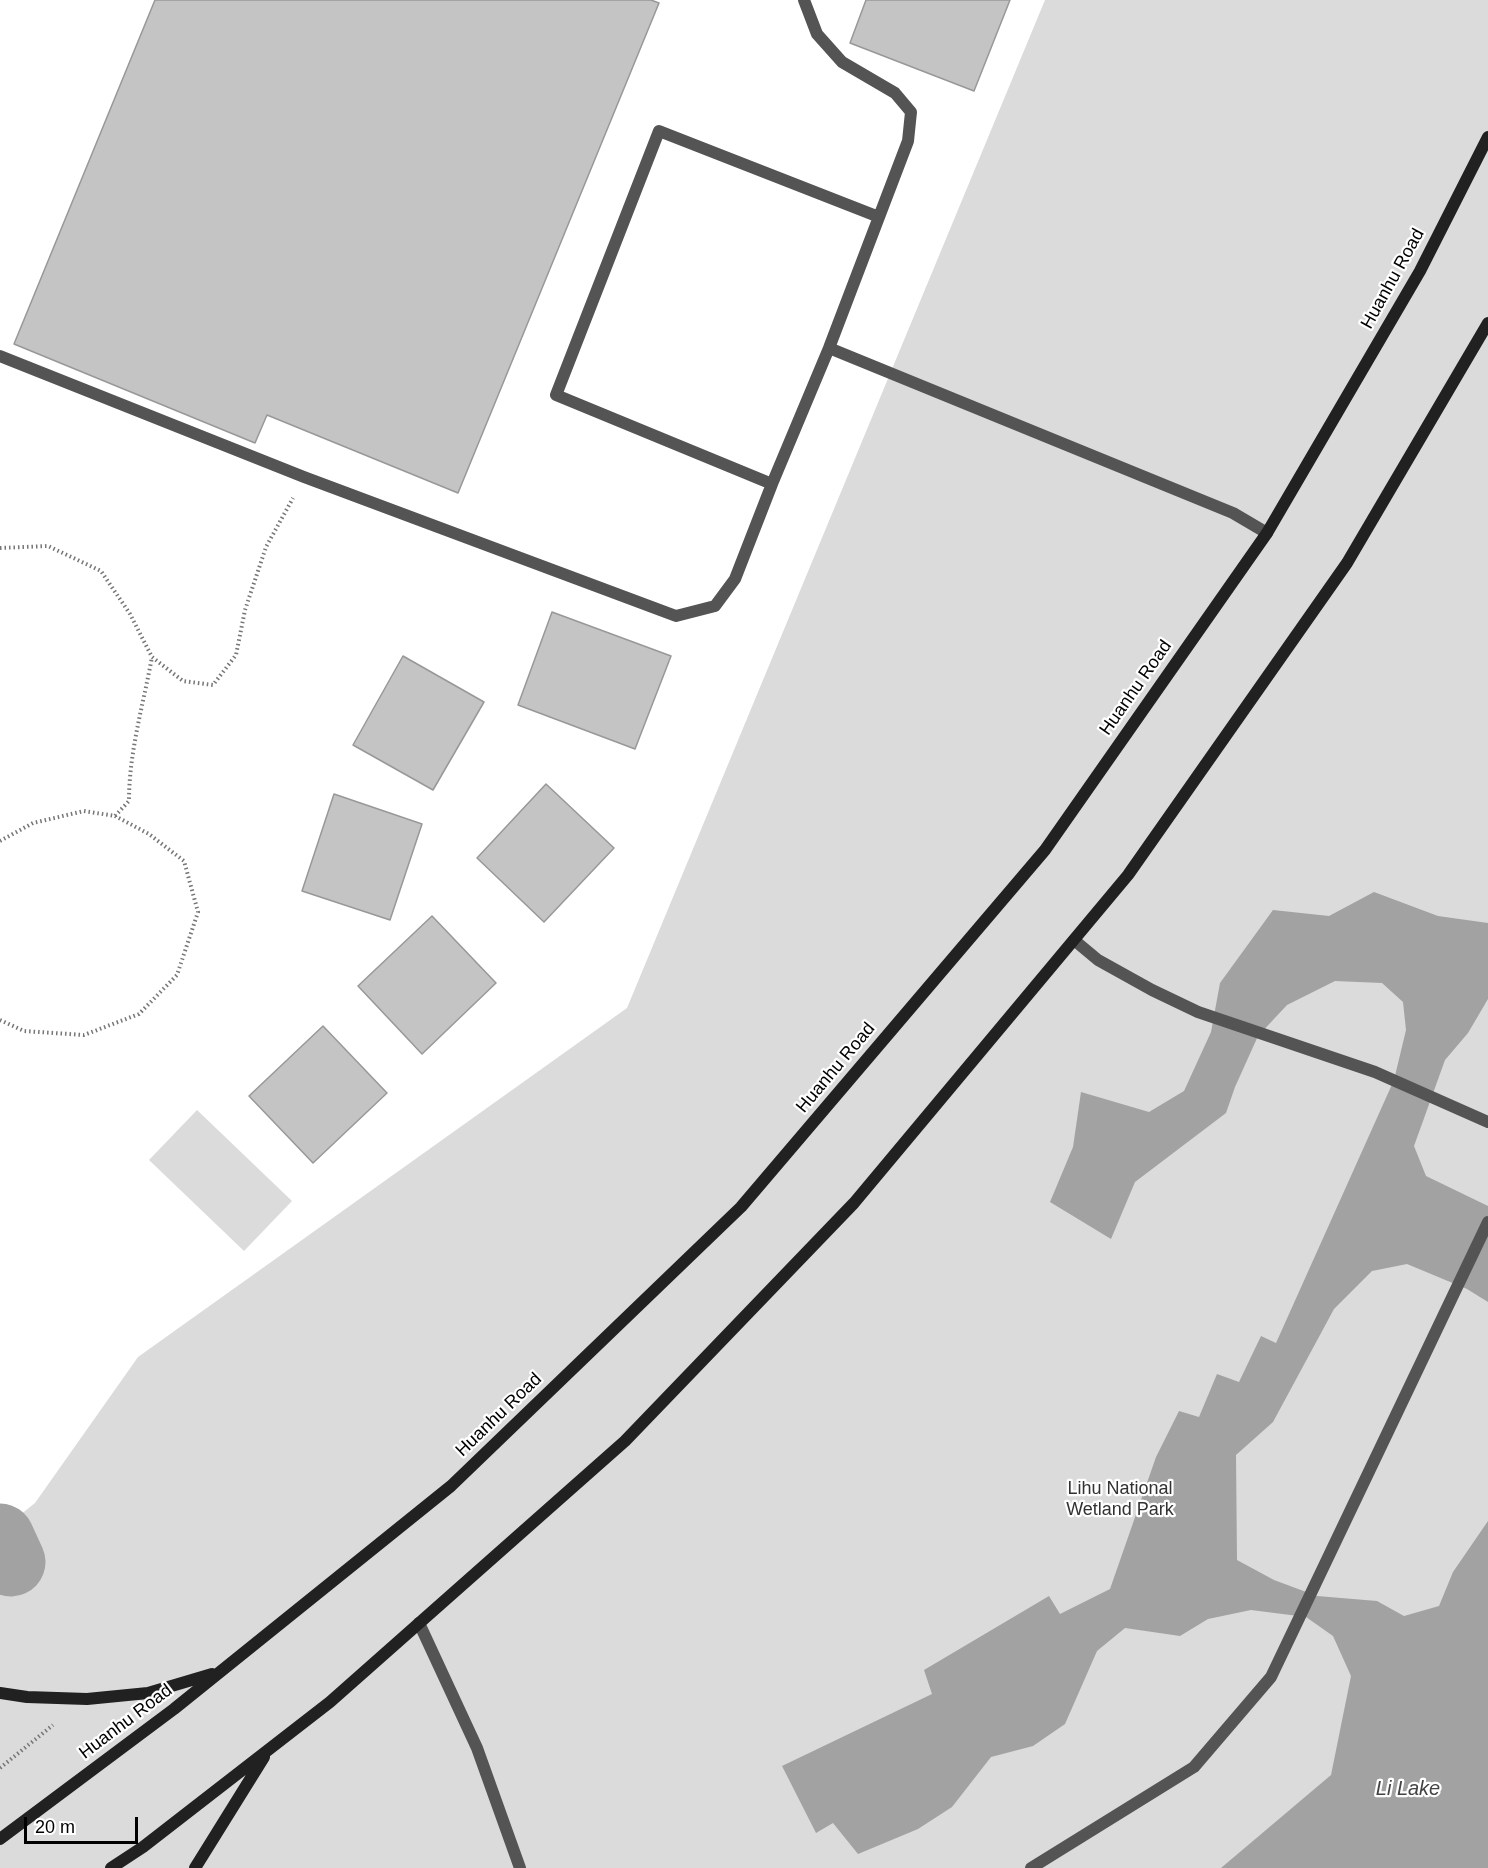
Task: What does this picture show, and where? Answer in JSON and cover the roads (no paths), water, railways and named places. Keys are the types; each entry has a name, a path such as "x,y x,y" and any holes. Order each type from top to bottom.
{"main road":[{"name":"Huanhu Road","path":"0,1839 174,1709 451,1485 741,1208 1045,850 1267,533 1420,271 1488,137"},
{"path":"111,1868 142,1847 330,1702 625,1441 838,1220 1128,875 1347,563 1488,323"},
{"path":"0,1693 27,1697 87,1699 148,1693 219,1672"},
{"path":"195,1868 269,1748"}],"lane":[{"path":"0,356 304,477 676,616 715,606 735,579 772,483 829,348 908,141 911,112 895,93 842,62 817,34 804,0"},
{"path":"772,483 556,395 659,131 879,218"},
{"path":"829,348 1233,513 1267,533"},
{"path":"1074,940 1098,960 1198,1012 1375,1072 1488,1122"},
{"path":"1031,1868 1194,1767 1271,1677 1488,1222"},
{"path":"419,1623 477,1748 520,1868"}],"water":[{"name":"Li Lake","path":"1374,892 1438,916 1488,923 1488,999 1468,1033 1445,1060 1414,1146 1426,1176 1488,1206 1488,1302 1467,1289 1407,1264 1372,1271 1334,1309 1273,1422 1236,1455 1237,1560 1274,1580 1317,1596 1377,1601 1404,1616 1439,1606 1453,1572 1488,1521 1488,1868 1221,1868 1331,1775 1351,1676 1333,1636 1306,1617 1251,1610 1208,1619 1180,1636 1125,1628 1097,1651 1065,1724 1033,1746 991,1757 952,1807 918,1829 858,1854 833,1823 816,1833 782,1766 932,1694 924,1670 1049,1596 1060,1614 1110,1589 1156,1457 1179,1411 1199,1417 1217,1374 1239,1382 1261,1336 1276,1343 1394,1080 1406,1030 1403,1002 1382,983 1335,981 1287,1005 1258,1036 1226,1113 1135,1182 1111,1239 1050,1202 1073,1147 1081,1092 1149,1112 1184,1091 1211,1032 1220,983 1273,910 1329,916"}],"waterway":[{"path":"0,1538 11,1562"}],"park label":[{"name":"Lihu National Wetland Park","path":"1120,1499"}]}
